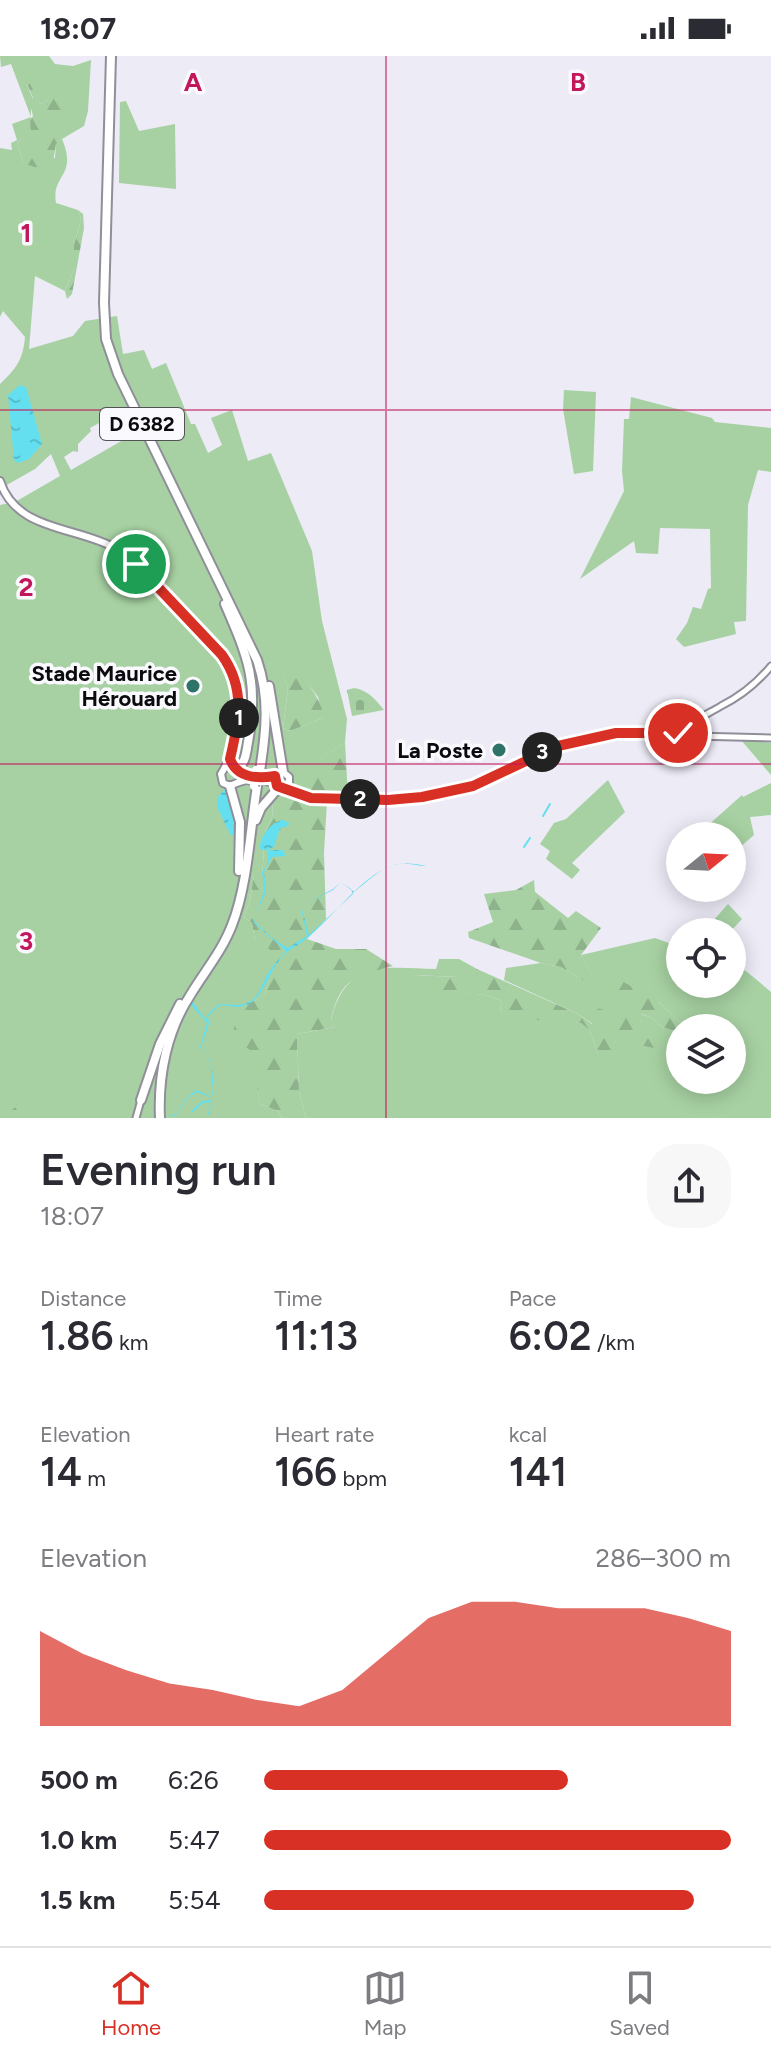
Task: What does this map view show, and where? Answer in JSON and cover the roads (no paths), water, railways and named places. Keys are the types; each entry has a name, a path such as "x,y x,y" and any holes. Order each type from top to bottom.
{"highway":[{"name":"D 6382","path":"109,56 100,304 102,338 120,386 247,645 260,683 262,718 256,786 232,911 222,939 178,1010 163,1052 156,1089 158,1118"},
{"name":"D 6382","path":"109,56 106,339 118,374 257,660 265,691 267,721 258,770"},
{"path":"215,581 244,647 254,692 254,713 245,761 234,774 240,822 241,875"},
{"path":"231,605 265,672 281,781 257,816 241,875"},
{"name":"D 6382","path":"158,1118 170,1040 189,997 215,960 229,933 239,903 241,875"},
{"path":"141,1100 160,1044 175,1011 190,990"}],"main road":[{"path":"0,481 10,501 30,518 98,540 126,555 222,655 232,672 239,695 239,716 230,759 234,774 281,781"}],"street":[{"path":"686,731 694,721 743,693 771,666"},
{"path":"281,781 311,798 388,800 422,797 473,786 558,746 616,733 686,731 700,736 771,738"},
{"path":"136,1116 141,1100"}],"water":[{"path":"20,385 26,387 42,444 29,459 18,463 14,460 8,395"},
{"path":"224,790 228,791 236,832 231,836 217,807 217,798"},
{"path":"283,820 289,823 288,826 280,828 274,847 267,850 283,850 286,856 272,857 264,872 266,891 256,915 264,890 262,872 267,865 268,851 260,849 260,844 271,826"},
{"path":"304,905 309,935 339,907 316,931 284,955 259,995 251,1003 239,1007 220,1005 208,1016 209,1024 201,1047 206,1055 200,1047 207,1023 187,1004 192,1005 192,1001 206,1020 207,1015 219,1004 248,1003 286,951 254,921 288,948 307,936 302,913"},
{"path":"197,1090 211,1097 197,1092 187,1099 176,1115 166,1118 177,1113 185,1100"}],"waterway":[{"path":"543,816 550,804"},
{"path":"524,847 530,838"},
{"path":"192,1111 203,1102 211,1101"}],"place":[{"name":"Stade Maurice Hérouard","path":"193,686"},
{"name":"La Poste","path":"499,750"}]}
